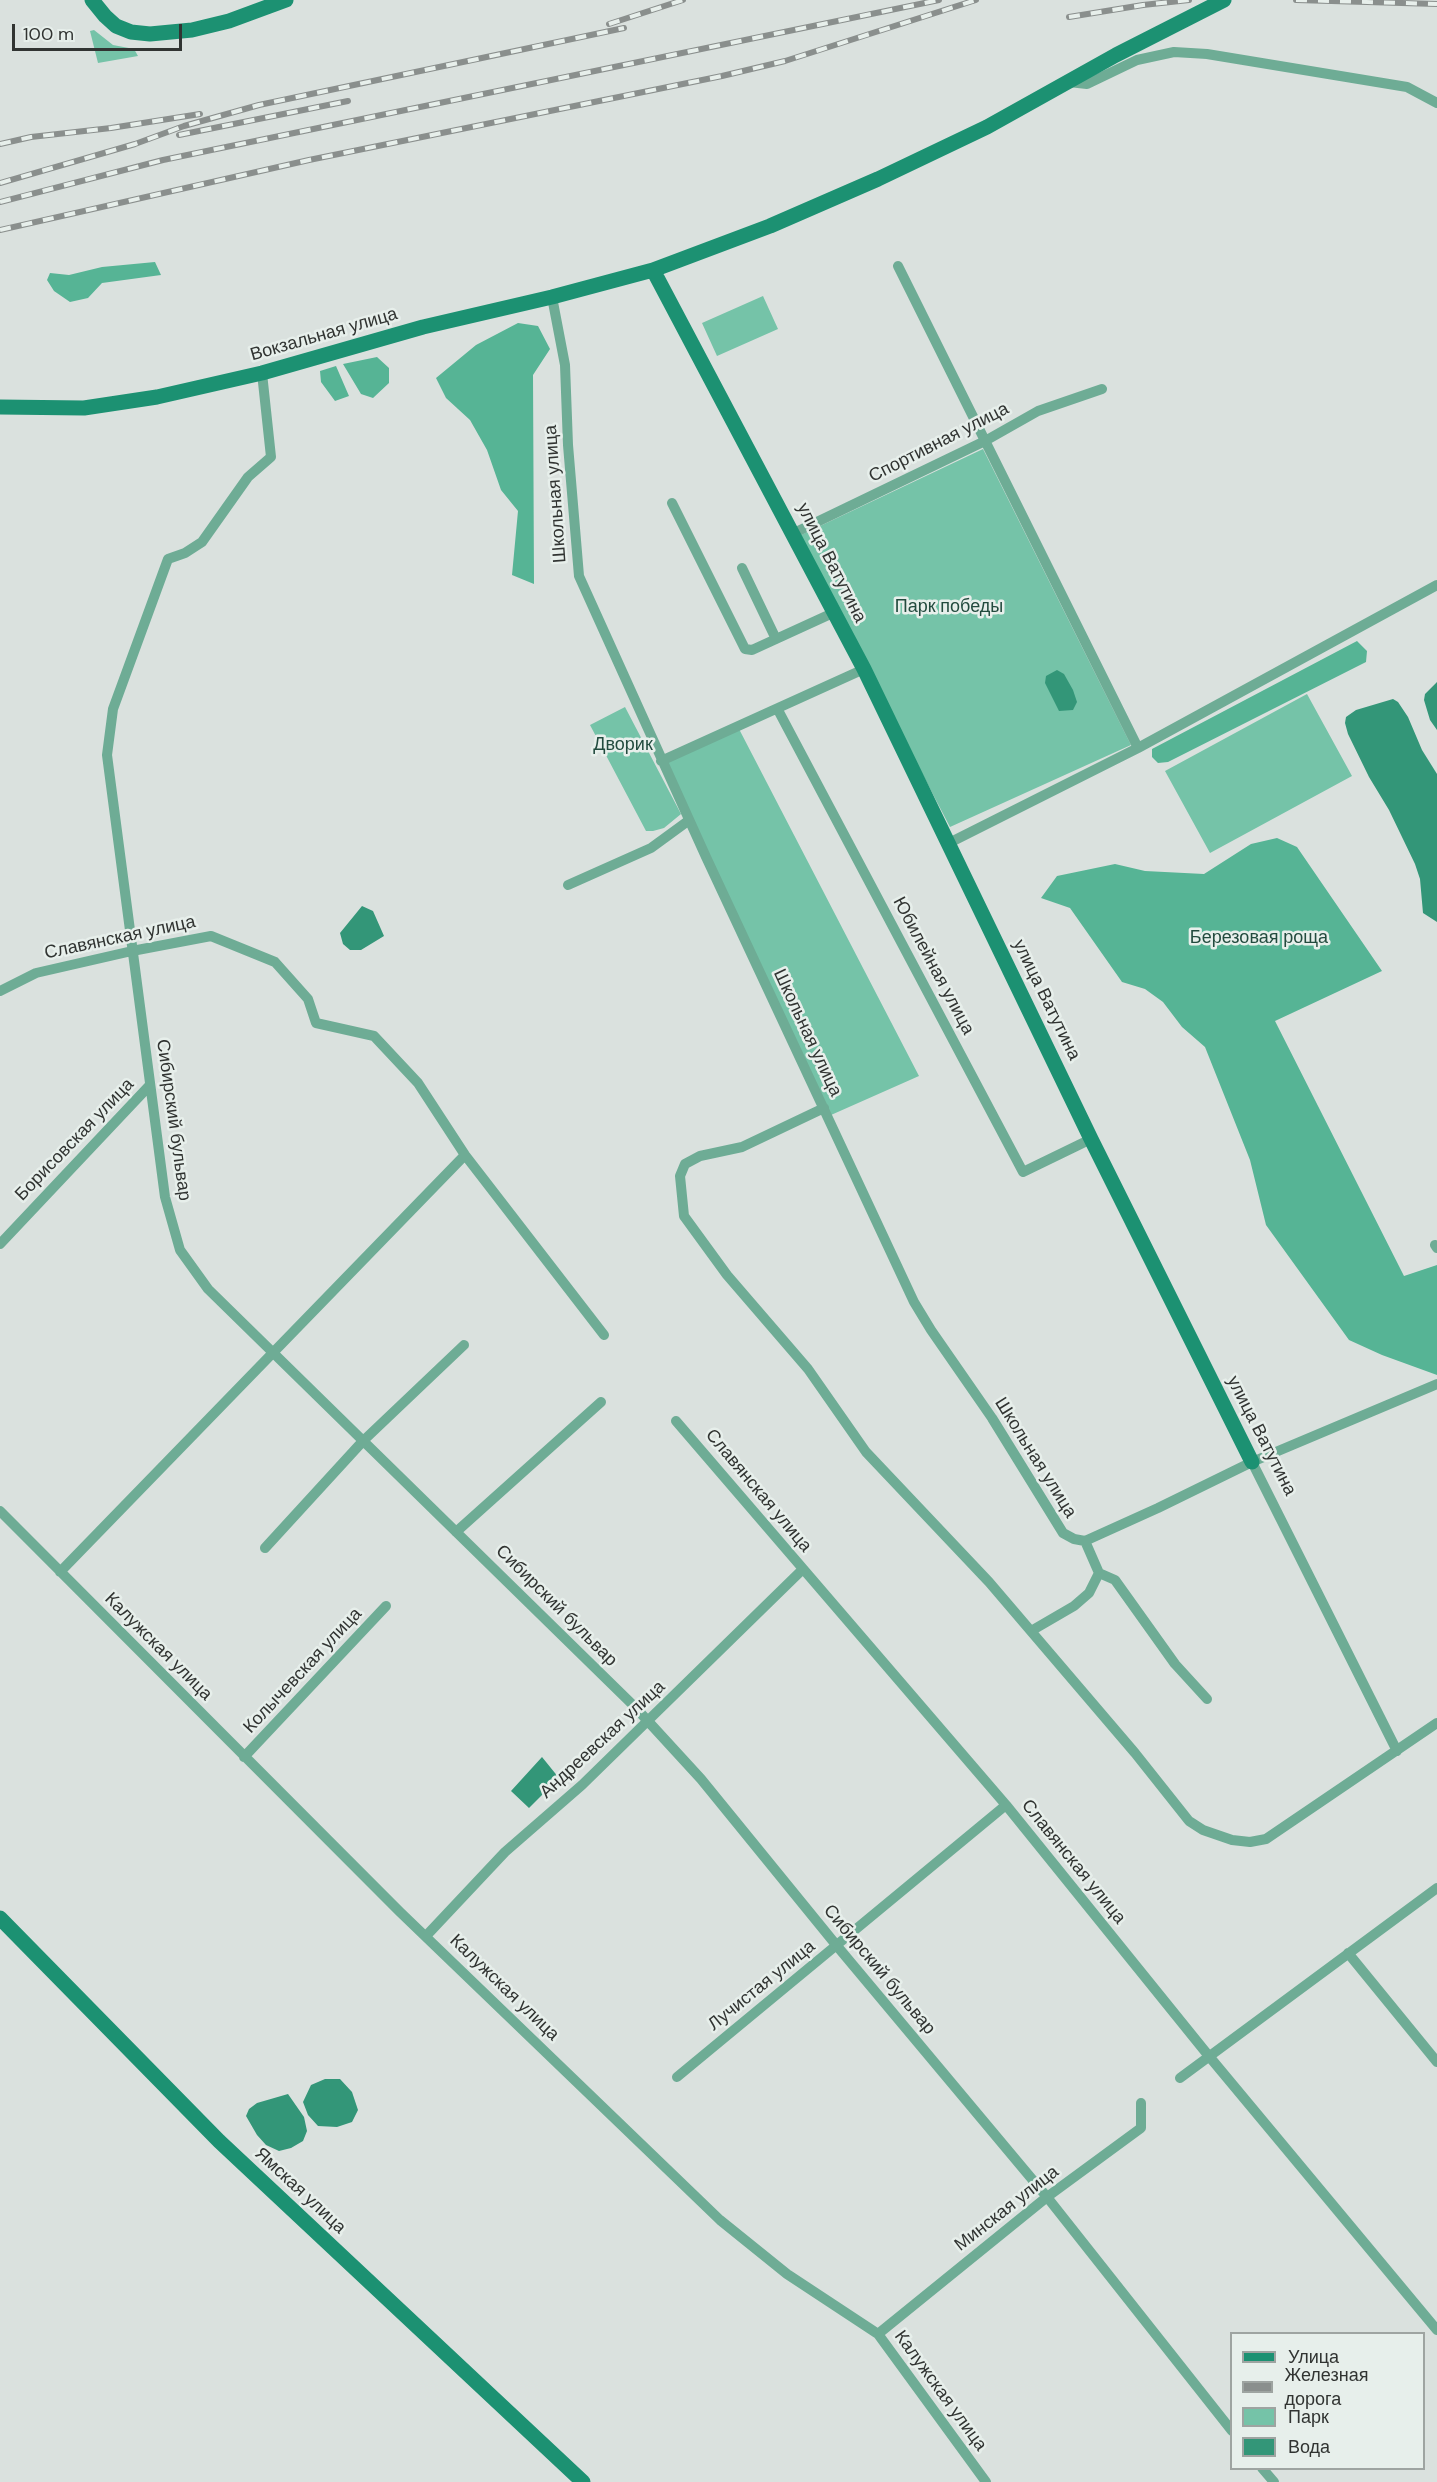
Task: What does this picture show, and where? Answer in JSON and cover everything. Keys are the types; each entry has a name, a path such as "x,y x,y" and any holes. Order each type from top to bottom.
{"main road":[{"path":"92,0 116,26 131,32 150,34 206,27 286,0"},
{"name":"Вокзальная улица","path":"0,407 59,409 104,406 262,373 423,327 552,297 653,270 770,226 878,179 987,127 1116,55 1224,0"},
{"name":"улица Ватутина","path":"653,270 864,669 1091,1139 1251,1462"},
{"name":"Ямская улица","path":"0,1918 212,2135 583,2482"}],"street":[{"path":"1069,82 1087,84 1137,60 1174,52 1207,54 1407,87 1437,103"},
{"path":"898,266 1138,748"},
{"name":"Школьная улица","path":"552,297 565,365 568,445 579,576 688,821 914,1302 992,1418 1059,1527 1074,1539 1084,1541"},
{"name":"Сибирский бульвар","path":"262,373 271,457 248,477 202,542 185,553 168,559 112,709 107,755 165,1197 180,1250 208,1289 648,1722 701,1779 1047,2197 1230,2428"},
{"name":"Спортивная улица","path":"794,533 985,441 1038,411 1102,389"},
{"path":"672,503 741,647 752,650 835,612"},
{"path":"742,568 776,639"},
{"path":"949,843 1138,748 1437,585"},
{"path":"662,761 864,669"},
{"name":"Юбилейная улица","path":"778,710 1023,1172 1091,1139"},
{"path":"568,885 651,848 688,821"},
{"name":"Славянская улица","path":"0,991 36,973 211,936 275,962 308,999 316,1023 374,1036 418,1083 465,1155 604,1335"},
{"name":"Борисовская улица","path":"0,1244 150,1085"},
{"path":"824,1108 742,1147 700,1156 685,1164 680,1176 684,1216 727,1275 808,1369 866,1452 989,1582 1189,1821 1215,1835 1250,1842 1266,1839 1437,1723"},
{"path":"60,1572 465,1155"},
{"path":"265,1548 363,1441 464,1346"},
{"path":"1207,1699 1175,1664 1115,1580 1100,1573 1084,1541 1158,1508 1251,1462 1437,1384"},
{"path":"456,1532 601,1402"},
{"name":"Славянская улица","path":"676,1421 1006,1805 1208,2055 1437,2330"},
{"name":"улица Ватутина","path":"1251,1462 1397,1751"},
{"name":"Калужская улица","path":"0,1511 244,1757 720,2220 787,2274 878,2334 986,2482"},
{"name":"Андреевская улица","path":"426,1936 506,1852 582,1785 803,1569"},
{"path":"1031,1631 1074,1606 1089,1593 1100,1573"},
{"name":"Колычевская улица","path":"244,1757 386,1606"},
{"name":"Лучистая улица","path":"677,2077 1006,1805"},
{"path":"1180,2078 1208,2055 1437,1888"},
{"path":"1348,1953 1437,2062"},
{"name":"Минская улица","path":"878,2334 1047,2197 1141,2128 1141,2103"},
{"path":"1263,2470 1274,2482"}],"green space":[{"path":"94,30 113,45 134,49 138,56 98,63 90,31"},
{"path":"155,262 161,275 102,283 88,298 70,302 54,291 47,280 50,273 69,275 102,267"},
{"path":"763,296 778,329 717,356 702,323"},
{"path":"518,323 538,326 550,349 533,375 534,584 512,575 518,511 501,490 487,450 470,420 446,398 436,378 476,345"},
{"path":"377,357 389,368 389,383 373,398 361,394 343,364"},
{"path":"336,366 349,396 335,401 321,382 320,371"},
{"name":"Парк победы","path":"983,449 1131,745 950,827 801,535"},
{"path":"1357,641 1367,651 1366,662 1168,762 1158,763 1152,757 1152,749"},
{"path":"1307,694 1352,776 1210,853 1165,771"},
{"name":"Дворик","path":"625,707 681,814 664,828 646,831 590,725"},
{"path":"739,729 919,1076 831,1115 664,762"},
{"name":"Березовая роща","path":"1277,838 1297,847 1382,971 1275,1021 1404,1276 1437,1265 1437,1375 1349,1340 1266,1225 1250,1160 1205,1047 1182,1027 1163,1002 1145,989 1122,982 1070,908 1041,898 1057,876 1115,864 1145,871 1204,874 1251,844"}],"water":[{"path":"1057,670 1064,674 1073,690 1077,702 1073,710 1059,711 1045,683 1046,676"},
{"path":"1437,682 1437,730 1430,720 1424,700 1425,694"},
{"path":"1393,699 1398,702 1408,717 1422,750 1437,774 1437,922 1423,913 1420,879 1415,864 1389,810 1369,777 1345,723 1346,717 1356,710"},
{"path":"362,906 373,911 384,936 361,950 350,950 343,944 340,933"},
{"path":"542,1757 559,1778 529,1808 511,1791"},
{"path":"325,2079 340,2079 352,2092 358,2110 352,2122 337,2127 318,2126 308,2115 303,2102 311,2085"},
{"path":"288,2094 304,2117 307,2131 303,2141 291,2148 279,2151 266,2145 246,2116 249,2109 257,2103"}],"railway":[{"path":"609,24 683,0"},
{"path":"0,202 163,160 939,0"},
{"path":"0,230 309,160 722,76 785,61 976,0"},
{"path":"1069,17 1189,0"},
{"path":"1296,0 1437,4"},
{"path":"0,183 259,105 624,28"},
{"path":"179,135 348,101"},
{"path":"0,144 31,137 111,128 200,114"}]}
